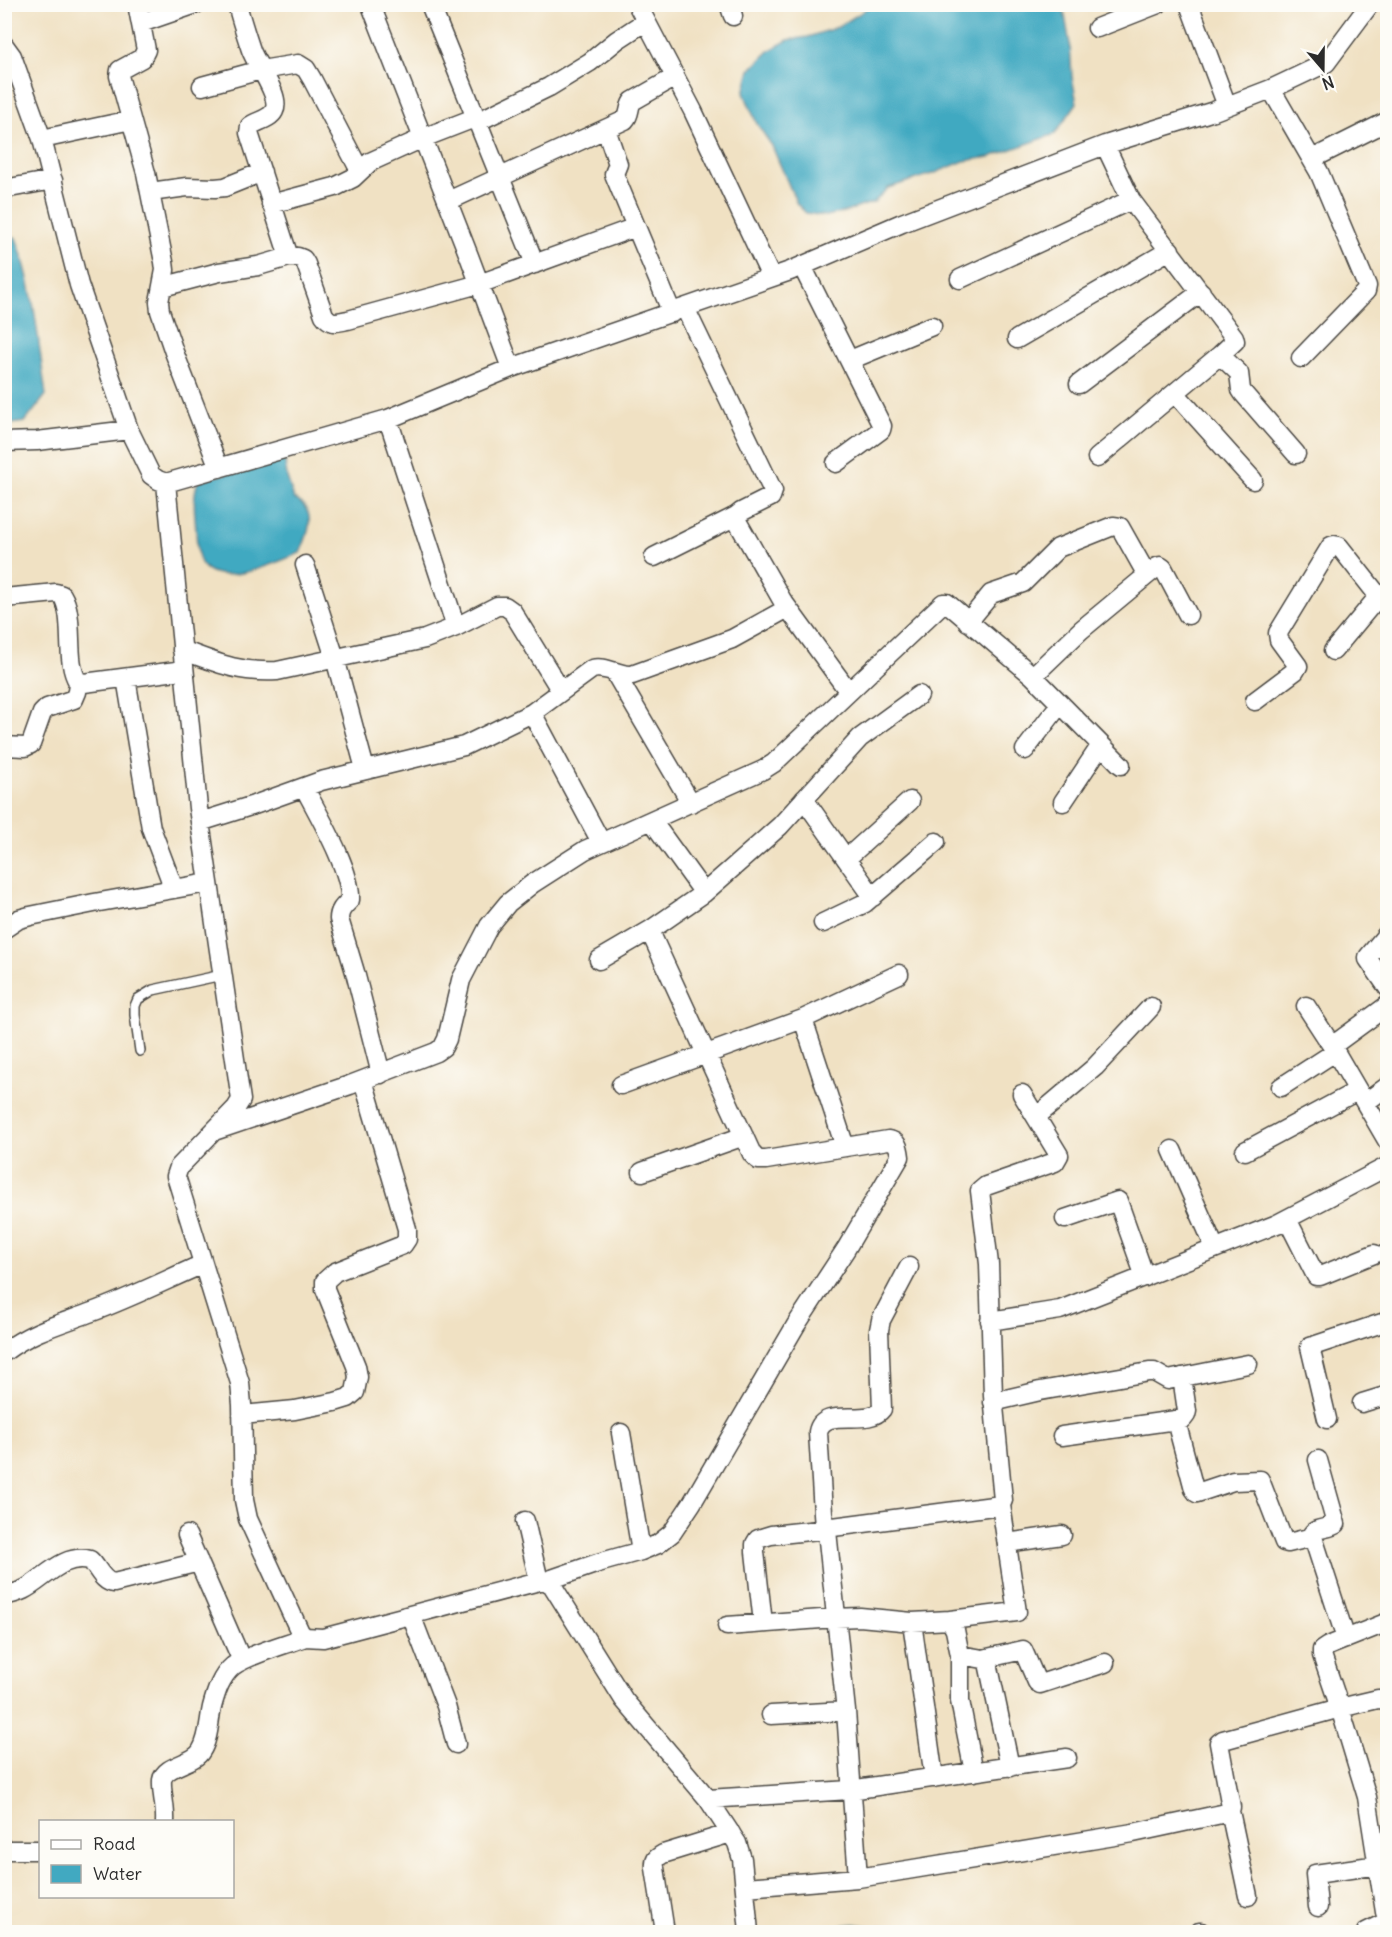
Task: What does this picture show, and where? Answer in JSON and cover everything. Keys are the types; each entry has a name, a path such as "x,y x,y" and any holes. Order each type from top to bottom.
{"street":[{"path":"137,4 146,45 145,54 120,70 119,76 150,192 165,270 159,302 160,311 219,468"},
{"path":"141,23 196,4"},
{"path":"237,4 251,49 269,82 275,105 274,112 270,116 252,124 249,128 289,257"},
{"path":"430,4 535,264"},
{"path":"637,4 693,111 771,278"},
{"path":"1097,28 1158,4"},
{"path":"1189,4 1227,106"},
{"path":"4,45 12,56 42,139 79,285 129,430 151,475 166,483 388,418 511,368 771,278 902,223 1105,145 1227,106 1271,89 1326,63 1370,4"},
{"path":"372,8 511,368"},
{"path":"272,204 335,187 353,178 370,162 423,138 478,119 549,87 590,62 617,40 646,21"},
{"path":"202,86 261,70 298,64 306,69 360,171"},
{"path":"448,201 628,117 633,101 675,77"},
{"path":"1271,89 1319,172 1367,286 1366,291 1301,358"},
{"path":"42,139 131,120"},
{"path":"1312,159 1388,121"},
{"path":"606,129 618,164 614,174 636,227 773,491 771,497 654,556"},
{"path":"1097,458 1233,344 1234,337 1131,200 1105,145"},
{"path":"150,192 186,187 225,187 262,172"},
{"path":"4,189 53,180"},
{"path":"960,279 1131,200"},
{"path":"162,287 219,272 298,257 303,259 324,315 328,321 333,323 479,284 636,227"},
{"path":"1017,339 1170,250"},
{"path":"802,266 882,426 881,430 836,463"},
{"path":"1079,384 1201,292"},
{"path":"850,360 932,326"},
{"path":"1220,355 1239,373 1243,393 1296,454"},
{"path":"1175,393 1253,480"},
{"path":"388,418 456,627"},
{"path":"4,442 37,441 129,430"},
{"path":"166,483 200,822 241,1100 236,1108 178,1167 176,1176 240,1383 245,1511 300,1632 305,1637"},
{"path":"736,516 736,521 788,608 849,692"},
{"path":"968,622 991,594 1023,583 1058,548 1113,526 1120,527 1147,575"},
{"path":"1255,701 1298,666 1279,640 1278,633 1334,544 1339,546 1383,602 1333,651"},
{"path":"305,565 335,658 365,769"},
{"path":"1033,676 1081,630 1156,567 1162,568 1188,615"},
{"path":"4,598 56,593 62,595 67,607 74,670 78,682 74,699 47,708 42,713 32,744 25,747 4,746"},
{"path":"213,1132 422,1059 443,1047 461,980 489,926 508,903 559,866 602,842 774,763 943,603 947,603 1033,676 1121,765"},
{"path":"182,650 226,667 261,672 277,671 425,639 456,627 497,606 505,606 512,611 561,691"},
{"path":"200,822 365,769 464,746 532,713 592,669 599,667 615,673 632,675 721,644 788,608"},
{"path":"78,682 184,670"},
{"path":"615,673 691,803"},
{"path":"126,678 151,828 174,889"},
{"path":"599,960 652,929 704,894 780,826 860,738 919,695"},
{"path":"1025,750 1060,704"},
{"path":"532,713 602,842"},
{"path":"1063,802 1101,745"},
{"path":"304,787 334,846 349,886 350,900 339,913 339,919 381,1074"},
{"path":"804,799 873,897"},
{"path":"846,859 910,801"},
{"path":"652,821 704,894"},
{"path":"823,923 865,903 936,842"},
{"path":"4,929 9,924 30,916 208,883"},
{"path":"165,1820 166,1807 162,1780 164,1775 201,1752 218,1688 223,1677 232,1667 242,1661 305,1637 323,1638 543,1581 641,1551 658,1544 672,1533 692,1503 796,1325 846,1249 900,1157 897,1144 893,1140 888,1140 758,1160 752,1154 653,938 652,929"},
{"path":"1388,933 1368,957 1388,988"},
{"path":"621,1085 803,1019 899,974"},
{"path":"1281,1087 1334,1049 1388,1005"},
{"path":"1306,1006 1388,1142"},
{"path":"1036,1118 1095,1067 1151,1007"},
{"path":"803,1019 845,1147"},
{"path":"242,1415 295,1410 335,1402 348,1398 355,1392 356,1366 325,1289 325,1281 335,1272 403,1245 407,1239 407,1229 363,1080"},
{"path":"1245,1151 1388,1086"},
{"path":"727,1626 860,1617 912,1623 1017,1612 1001,1505 1003,1500 993,1402 989,1264 980,1191 986,1186 1058,1159 1058,1152 1022,1094"},
{"path":"642,1172 744,1136"},
{"path":"1172,1150 1215,1248"},
{"path":"990,1321 1060,1310 1287,1219 1388,1166"},
{"path":"1065,1219 1118,1201 1145,1276"},
{"path":"1287,1219 1316,1276 1374,1254"},
{"path":"4,1352 45,1328 93,1312 202,1264"},
{"path":"858,1878 846,1711 820,1487 818,1432 819,1426 827,1420 875,1415 882,1409 879,1330 881,1320 909,1267"},
{"path":"1327,1419 1310,1347 1388,1321"},
{"path":"993,1402 1040,1391 1149,1372 1154,1372 1168,1380 1248,1364"},
{"path":"1062,1436 1176,1421 1186,1416 1182,1377"},
{"path":"1362,1403 1388,1395"},
{"path":"1176,1421 1197,1493 1233,1481 1260,1480 1284,1542 1313,1537"},
{"path":"621,1433 641,1551"},
{"path":"1317,1460 1336,1524 1312,1532 1346,1639"},
{"path":"763,1623 755,1552 758,1539 771,1535 1001,1505"},
{"path":"525,1521 543,1581 552,1585 624,1700 708,1799 741,1851 749,1932"},
{"path":"187,1535 242,1661"},
{"path":"1006,1543 1062,1535"},
{"path":"4,1596 24,1590 55,1567 79,1559 90,1560 109,1583 199,1562"},
{"path":"411,1615 446,1706 456,1744"},
{"path":"950,1620 955,1630 960,1655 960,1701 974,1772"},
{"path":"1388,1622 1322,1650 1367,1797 1385,1912 1388,1917"},
{"path":"912,1623 934,1778"},
{"path":"960,1655 987,1658 1023,1650 1037,1682 1043,1684 1105,1663"},
{"path":"987,1658 1010,1767"},
{"path":"1248,1896 1230,1811 1219,1743 1222,1740 1340,1708 1378,1699 1388,1700"},
{"path":"771,1715 846,1711"},
{"path":"708,1799 850,1790 1067,1758"},
{"path":"745,1887 858,1878 1133,1833 1230,1811"},
{"path":"665,1932 654,1868 656,1858 731,1833"},
{"path":"4,1850 39,1850"},
{"path":"1318,1907 1315,1874 1378,1864"},
{"path":"1366,1932 1388,1921"}],"lane":[{"path":"141,1051 135,1015 135,1005 138,999 153,990 222,975"}],"water":[{"path":"870,5 1063,5 1077,103 1055,134 990,157 964,161 888,188 874,202 848,211 825,216 806,213 797,204 772,146 757,124 744,93 750,70 770,50 788,40 808,37 838,27"},
{"path":"5,238 16,238 28,276 46,395 25,422 5,425"},
{"path":"274,461 285,461 294,499 302,504 309,516 308,530 300,553 249,572 221,574 209,571 201,563 197,552 194,506 198,481"},
{"path":"844,1925 873,1927 893,1926 918,1932 835,1932"}]}
